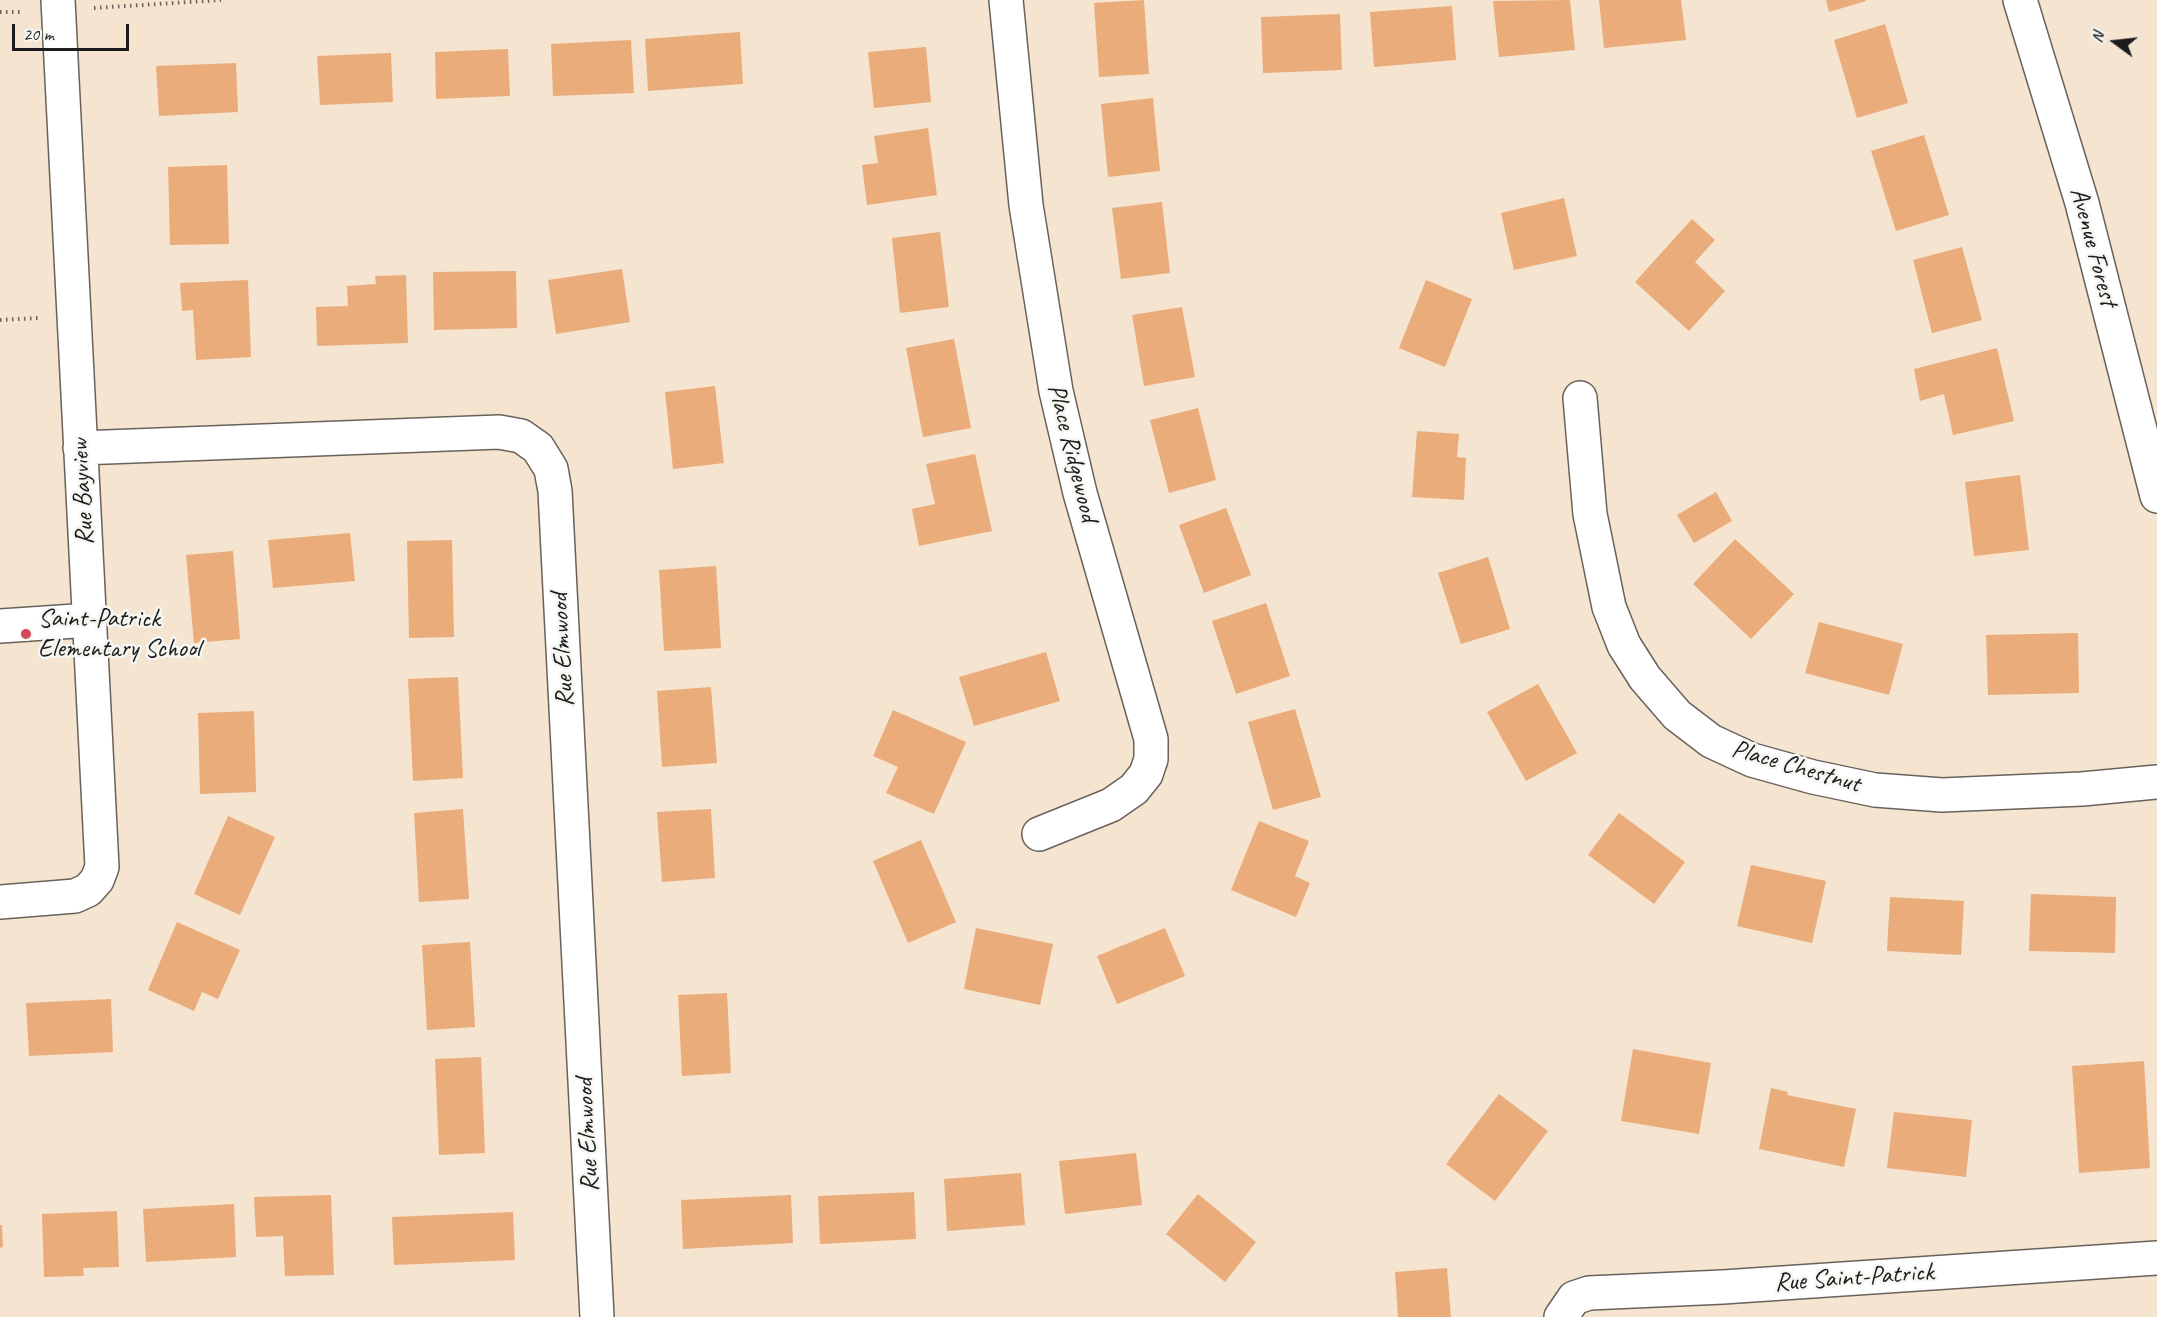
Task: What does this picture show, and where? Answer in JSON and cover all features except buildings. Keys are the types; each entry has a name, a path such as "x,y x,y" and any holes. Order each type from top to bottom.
{"street":[{"name":"Place Ridgewood","path":"1006,0 1026,204 1056,390 1080,493 1151,739 1151,759 1146,774 1134,789 1111,806 1039,834"},
{"name":"Avenue Forest","path":"2020,0 2148,417 2157,496"},
{"name":"Rue Bayview","path":"0,902 75,896 88,890 97,880 102,867 80,448 71,4"},
{"name":"Place Chestnut","path":"1580,398 1590,514 1609,607 1624,645 1645,678 1677,716 1711,741 1763,763 1875,790 1942,795 2082,789 2157,782"},
{"name":"Rue Elmwood","path":"80,448 499,432 521,436 538,448 551,469 555,491 597,1317"},
{"path":"0,626 90,620"},
{"name":"Rue Saint-Patrick","path":"1561,1317 1574,1299 1599,1292 1723,1287 2157,1258"}],"path":[{"path":"71,4 221,0"},
{"path":"0,12 25,12"},
{"path":"0,320 42,318"}],"place":[{"name":"Saint-Patrick Elementary School","path":"26,634"}]}
